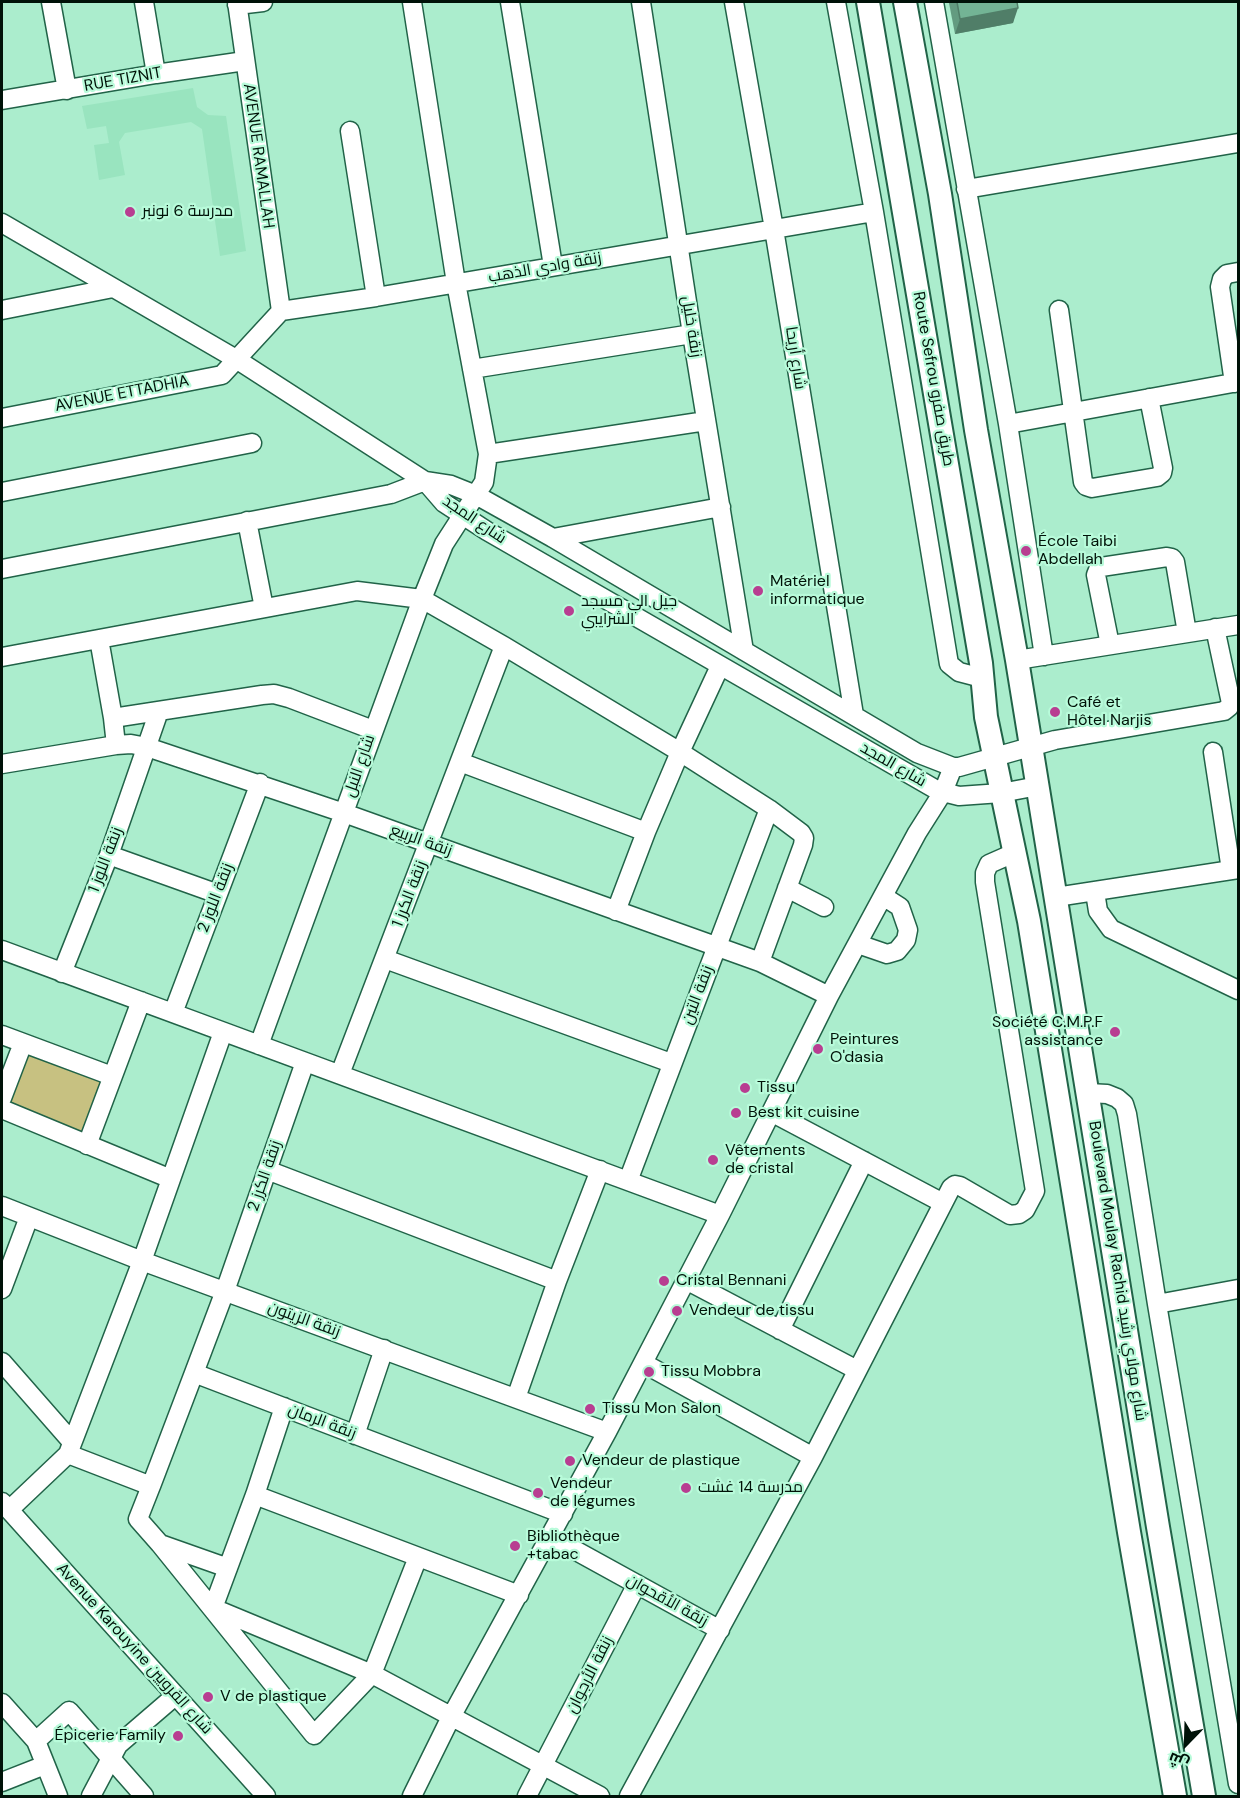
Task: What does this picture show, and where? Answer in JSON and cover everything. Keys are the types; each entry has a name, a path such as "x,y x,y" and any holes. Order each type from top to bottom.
{"main road":[{"name":"Route Sefrou طريق صفرو","path":"868,2 981,663 986,717 993,757"},
{"name":"Route Sefrou طريق صفرو","path":"905,2 940,194 976,430 1030,746"},
{"name":"Boulevard Moulay Rachid شارع مولاي رشيد","path":"1030,746 1204,1797"},
{"name":"Boulevard Moulay Rachid شارع مولاي رشيد","path":"993,757 1029,921 1127,1520 1175,1797"}],"street":[{"path":"51,2 67,90"},
{"path":"144,2 156,74"},
{"path":"237,3 263,2"},
{"path":"412,2 456,283 488,454 706,421"},
{"path":"510,2 553,267"},
{"name":"زنقة خليل","path":"641,2 744,651"},
{"name":"شارع أريحا","path":"734,2 854,715"},
{"path":"836,2 874,212 949,664 959,672 982,678"},
{"path":"934,2 1008,424 1044,656"},
{"name":"AVENUE RAMALLAH","path":"237,3 281,311"},
{"name":"RUE TIZNIT","path":"2,100 245,61"},
{"path":"350,131 375,297"},
{"path":"966,189 1239,143"},
{"name":"زنقة وادي الذهب","path":"281,311 874,212"},
{"path":"2,223 236,359 426,481"},
{"path":"1008,424 1236,383 1220,287 1222,279 1227,274 1239,272"},
{"path":"2,310 113,288"},
{"path":"1059,310 1072,412 1083,482 1086,486 1092,488 1157,477 1162,473 1163,468 1149,398"},
{"path":"236,359 281,311"},
{"path":"472,369 692,334"},
{"name":"AVENUE ETTADHIA","path":"2,418 222,375 236,359"},
{"path":"2,492 252,443"},
{"name":"شارع النبل","path":"259,1045 422,599 444,544 484,482 488,454"},
{"path":"2,569 391,494 426,481"},
{"name":"شارع المجد","path":"426,481 451,484 476,495 917,753 953,767 1055,740 1224,711 1231,703 1215,628"},
{"name":"شارع المجد","path":"426,481 444,503 463,516 720,666 943,792 959,796 1001,793 1038,786"},
{"path":"553,538 721,507"},
{"path":"247,521 264,608"},
{"path":"1110,645 1096,575 1101,567 1172,558 1175,562 1187,633"},
{"path":"2,657 357,591 422,599 680,752 769,809 801,833 804,838 803,845 760,962"},
{"path":"1017,660 1239,625"},
{"path":"99,639 116,745"},
{"name":"زنقة الكرز 1","path":"340,1074 504,646"},
{"path":"616,911 646,832 720,666"},
{"path":"113,718 274,694 373,730"},
{"name":"زنقة اللوز 1","path":"62,973 109,855 159,711"},
{"name":"زنقة الربيع","path":"2,764 116,745 131,744 147,747 260,783 760,962 829,996"},
{"path":"1056,897 1235,869 1213,752"},
{"path":"460,762 646,832"},
{"path":"412,1797 452,1717 643,1363 829,996 917,833 943,792 953,767"},
{"name":"زنقة اللوز 2","path":"173,1013 260,783"},
{"name":"زنقة التين","path":"628,1181 769,809"},
{"path":"629,1797 813,1457 951,1188 955,1185 960,1186 1010,1215 1019,1214 1025,1210 1035,1191 985,882 985,873 989,864 1014,853"},
{"path":"109,855 218,894"},
{"path":"787,888 824,907"},
{"path":"1095,892 1098,911 1110,928 1239,990"},
{"path":"858,944 887,954 897,951 906,940 908,930 900,907 883,896"},
{"path":"2,950 720,1215"},
{"path":"385,958 672,1063"},
{"path":"87,1145 141,1001"},
{"path":"5,1506 70,1448 142,1261 223,1032"},
{"path":"2,1035 112,1076"},
{"path":"2,1098 23,1043"},
{"name":"زنقة الكرز 2","path":"194,1373 306,1062"},
{"path":"1088,1094 1107,1094 1117,1098 1124,1104 1127,1114 1239,1784"},
{"path":"2,1109 171,1179"},
{"path":"771,1112 943,1203"},
{"path":"780,1330 864,1161"},
{"path":"267,1170 557,1281"},
{"path":"516,1398 557,1281 600,1170"},
{"name":"زنقة الزيتون","path":"2,1206 142,1261 607,1432"},
{"path":"2,1289 29,1217"},
{"path":"686,1280 857,1370"},
{"path":"1157,1304 1239,1289"},
{"path":"355,1435 384,1349"},
{"path":"2,1362 70,1448 151,1486"},
{"path":"643,1363 813,1457"},
{"path":"194,1373 138,1519 213,1608 314,1735 372,1674 418,1557"},
{"name":"زنقة الرمان","path":"194,1373 563,1515"},
{"path":"213,1608 255,1495 284,1407"},
{"path":"255,1495 519,1596"},
{"name":"Avenue Karouyine شارع القرويين","path":"5,1506 266,1797"},
{"name":"زنقة الأقحوان","path":"551,1537 720,1630"},
{"path":"160,1544 228,1568"},
{"name":"زنقة الأرجوان","path":"527,1797 637,1584"},
{"path":"213,1608 372,1674 600,1797"},
{"path":"91,1797 118,1746 175,1696"},
{"path":"2,1703 36,1741 58,1797"},
{"path":"36,1741 69,1712 144,1797"},
{"path":"2,1782 45,1765"}],"shaded area":[{"path":"193,88 197,107 208,115 226,116 246,251 220,256 202,129 191,122 125,133 119,142 125,175 99,180 94,145 109,143 106,126 87,129 82,106"},
{"path":"24,1045 108,1076 83,1142 2,1100"}],"building":[{"path":"957,2 1017,2 1018,8 960,19"}],"place":[{"name":"مدرسة 6 نونبر","path":"130,212"},
{"name":"École Taibi Abdellah","path":"1026,551"},
{"name":"Matériel informatique","path":"758,591"},
{"name":"جيل الي مسجد الشرايبي","path":"569,611"},
{"name":"Café et Hôtel Narjis","path":"1055,712"},
{"name":"Société C.M.P.F assistance","path":"1115,1032"},
{"name":"Peintures O'dasia","path":"818,1049"},
{"name":"Tissu","path":"745,1088"},
{"name":"Best kit cuisine","path":"736,1113"},
{"name":"Vêtements de cristal","path":"713,1160"},
{"name":"Cristal Bennani","path":"664,1281"},
{"name":"Vendeur de tissu","path":"677,1311"},
{"name":"Tissu Mobbra","path":"649,1372"},
{"name":"Tissu Mon Salon","path":"590,1409"},
{"name":"Vendeur de plastique","path":"570,1461"},
{"name":"مدرسة 14 غشت","path":"686,1488"},
{"name":"Vendeur de légumes","path":"538,1493"},
{"name":"Bibliothèque +tabac","path":"515,1546"},
{"name":"V de plastique","path":"208,1697"},
{"name":"Épicerie Family","path":"178,1736"}]}
